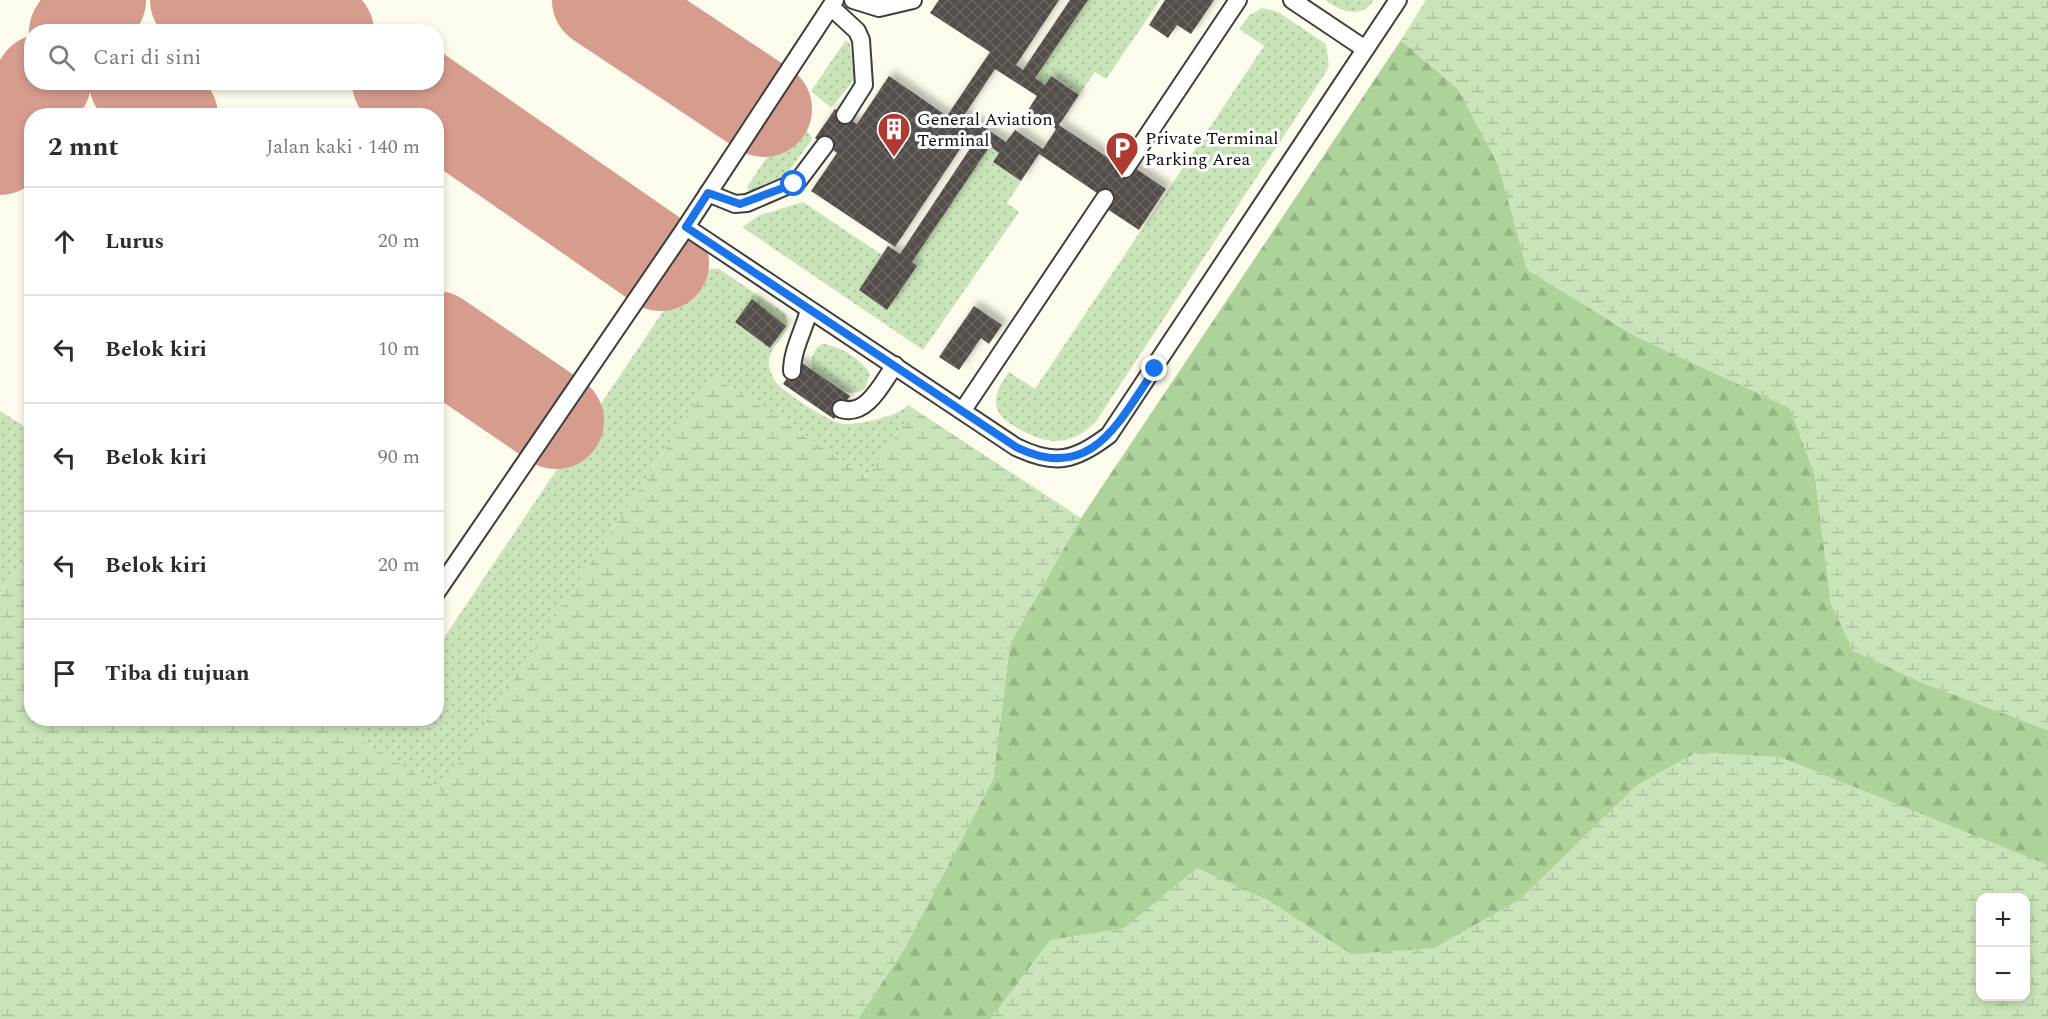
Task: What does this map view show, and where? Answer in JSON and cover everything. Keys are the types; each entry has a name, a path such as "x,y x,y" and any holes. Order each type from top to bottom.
{"lane":[{"path":"853,0 879,8 913,0"},
{"path":"1125,169 1238,0"},
{"path":"1292,0 1365,49"},
{"path":"686,227 1016,447 1039,459 1064,460 1089,450 1109,435 1398,0"},
{"path":"444,581 686,227 833,3 861,40 864,85 845,115"},
{"path":"708,193 735,204 756,199 798,181 825,145"},
{"path":"963,410 1105,198"},
{"path":"792,371 792,358 809,310"},
{"path":"841,409 849,411 860,408 895,365"}],"green space":[{"path":"1088,0 1160,0 1106,79 1095,72 1079,95 1051,76 1045,85 1035,78"},
{"path":"1325,0 1374,0 1363,10 1351,12"},
{"path":"1426,0 2048,0 2048,730 1918,681 1853,651 1831,604 1815,475 1790,408 1635,336 1527,270 1498,164 1458,89 1401,40"},
{"path":"1262,8 1278,12 1326,44 1329,65 1326,72 1097,420 1077,436 1057,441 1036,437 1014,426 1002,416 996,406 997,393 1002,382 1009,372 1035,389 1264,46 1239,29 1250,15"},
{"path":"846,40 850,44 854,80 831,108 811,91"},
{"path":"1401,40 1458,89 1498,164 1528,270 1635,336 1790,408 1815,475 1831,604 1918,681 2048,730 2048,1019 858,1019 906,946 993,779 1010,644 1081,518"},
{"path":"790,123 803,128 812,139 787,174 749,192 747,187"},
{"path":"990,146 999,153 993,162 1021,181 1007,203 1019,212 923,350 742,227 760,215 803,202 882,255 859,290 887,310 917,266 912,262"},
{"path":"719,269 786,314 788,327 772,351 769,365 775,381 796,399 827,418 842,424 877,419 896,413 908,405 914,409 867,477 714,376 441,791 338,726 444,726 444,638 680,286 697,272"},
{"path":"823,344 843,350 867,369 870,374 865,389 851,393 844,391 813,371 811,363 813,355"},
{"path":"714,376 867,477 914,409 1081,518 1010,644 993,779 906,946 858,1019 0,1019 0,594 24,561 24,726 338,726 441,790"},
{"path":"0,411 24,426 24,561 0,594"},
{"path":"1697,752 1780,757 2048,865 2048,1019 990,1019 1050,940 1124,928 1197,868 1268,900 1351,954 1434,948 1519,900 1637,785"}],"building":[{"name":"General Aviation Terminal","path":"939,0 1059,0 1016,65 1023,70 1070,0 1088,0 1035,78 1045,85 1051,76 1079,95 1059,125 1125,169 1129,164 1166,189 1139,230 1101,205 1106,199 1039,154 1021,181 993,162 999,153 990,146 912,262 917,266 887,310 859,290 888,246 900,254 977,138 970,134 895,247 811,191 837,153 815,138 835,109 857,124 889,76 947,116 990,52 930,13","holes":["995,69 1037,96 1028,110 1056,129 1043,149 1015,130 1006,142 965,114"]},
{"path":"1165,0 1214,0 1191,34 1177,25 1168,38 1149,25"},
{"path":"752,299 786,326 770,348 735,322"},
{"path":"974,306 1002,325 989,344 981,338 959,370 939,357"},
{"path":"799,361 850,396 834,419 783,384"}],"taxiway":[{"path":"82,24 98,0"},
{"path":"198,0 221,15 244,19 292,8 315,24"},
{"path":"600,0 764,109"},
{"path":"26,108 38,90"},
{"path":"145,90 162,108"},
{"path":"412,90 437,108"},
{"path":"0,147 24,111"},
{"path":"444,113 661,263"},
{"path":"444,344 556,421"}],"place":[{"name":"General Aviation Terminal","path":"894,158"},
{"name":"Private Terminal Parking Area","path":"1122,177"}],"route":[{"path":"794,184 740,204 708,193 686,227 1016,447 1039,459 1064,460 1089,450 1109,435 1155,369"}]}
